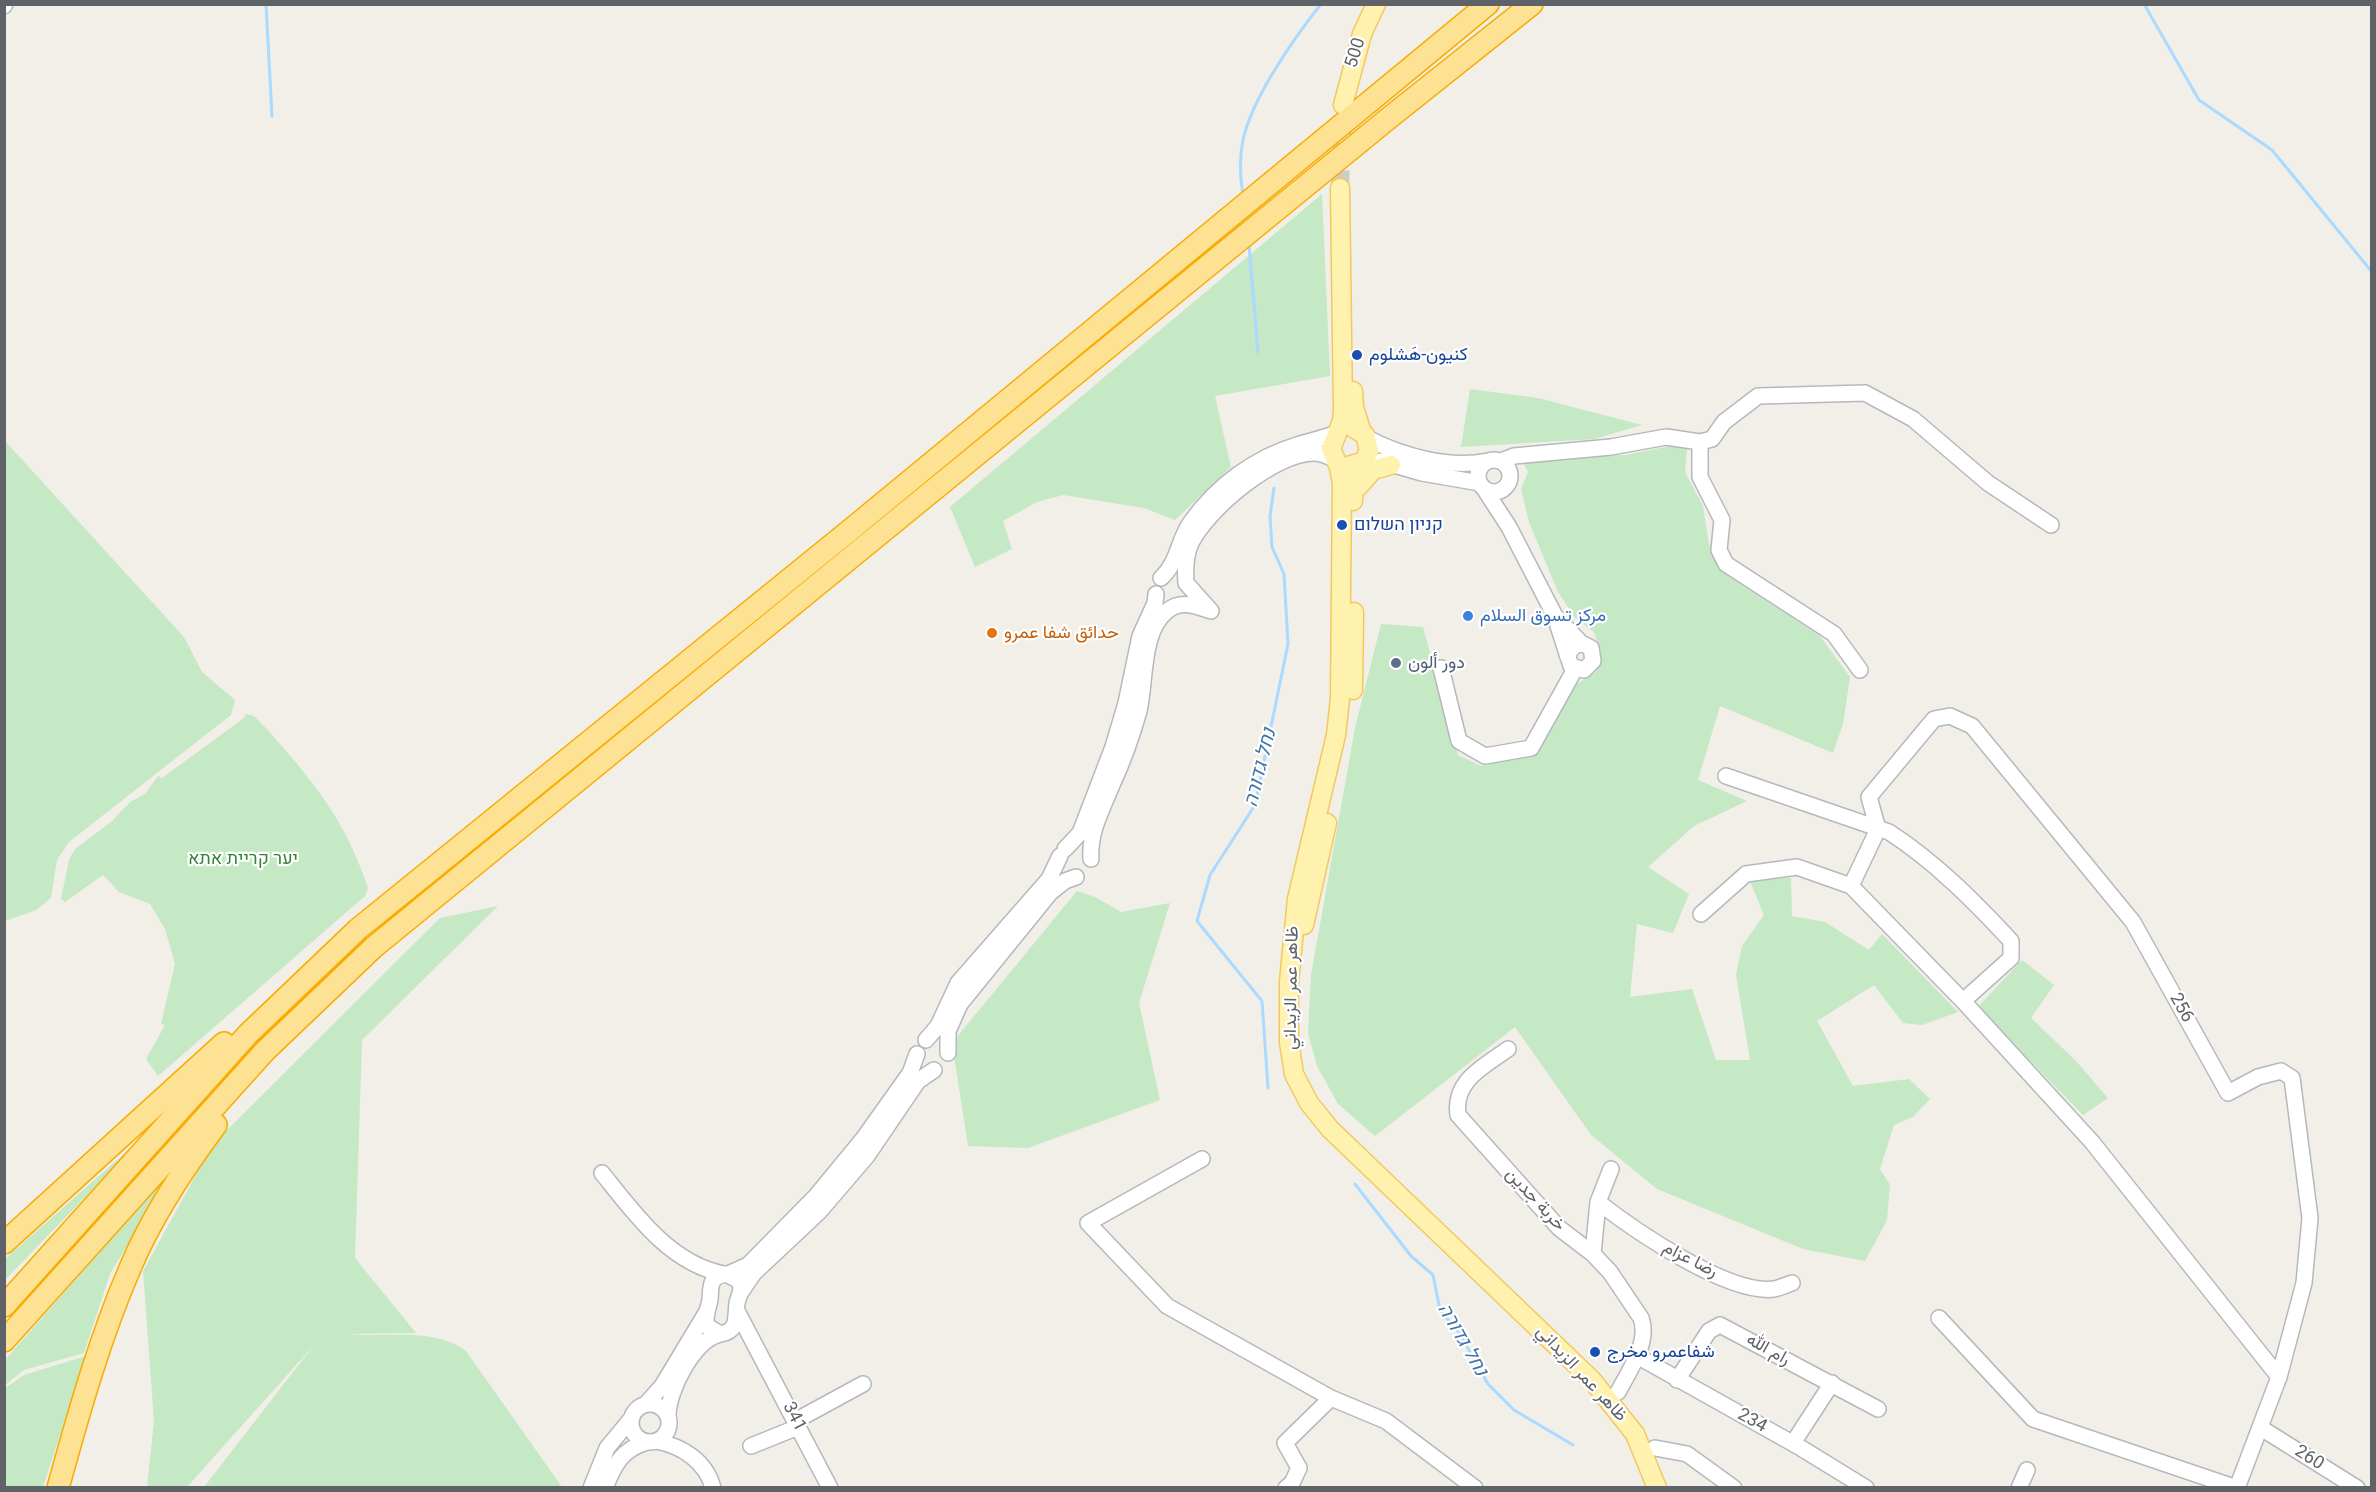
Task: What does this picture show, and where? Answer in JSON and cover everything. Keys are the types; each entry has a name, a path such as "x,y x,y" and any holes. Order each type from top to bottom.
{"highway":[{"path":"4,1243 241,1028 387,905 849,531 1488,4"},
{"path":"4,1341 266,1051 339,978 402,924 1389,118 1532,4"},
{"path":"4,1306 248,1035 323,961 387,905"},
{"path":"58,1488 89,1376 131,1265 171,1190 253,1075 339,978"}],"main road":[{"name":"500","path":"1343,105 1362,34 1376,4"},
{"path":"1340,188 1343,411 1331,449 1336,460 1347,466 1361,463 1369,452 1354,407 1341,261"},
{"path":"1337,433 1353,428 1365,435"},
{"name":"ظاهر عمر الزيداني","path":"1336,460 1342,483 1340,699 1336,735 1299,888 1291,941 1289,1042 1294,1074 1309,1103 1330,1129 1568,1356 1610,1400 1635,1434 1657,1488"},
{"name":"ظاهر عمر الزيداني","path":"1361,463 1354,480 1353,500 1352,694 1342,758 1303,929 1300,1031 1303,1062 1315,1091 1358,1141 1618,1392 1634,1411 1655,1448 1669,1488"},
{"path":"1353,500 1367,475 1381,466 1391,465"}],"street":[{"path":"1365,435 1392,450 1433,460 1467,463 1494,461 1514,456 1611,447 1666,437 1700,442 1712,439 1724,422 1758,396 1865,393 1913,419 1988,483 2051,525"},
{"path":"756,1348 742,1338 707,1326 706,1313 711,1281 748,1265 816,1196 863,1139 913,1069 919,1046 938,1026 958,983 1048,879 1062,853 1080,833 1113,747 1126,704 1140,636 1155,603 1156,585 1173,565 1185,532 1196,516 1237,475 1279,452 1337,433"},
{"path":"1700,442 1700,477 1722,520 1719,550 1726,564 1834,634 1860,670"},
{"path":"741,1292 754,1273 825,1206 867,1156 918,1081 946,1063 948,1032 960,1004 1050,892 1065,881 1088,870 1091,859 1090,837 1139,712 1152,636 1162,616 1185,598 1185,564 1192,540 1220,507 1244,485 1280,464 1306,454 1320,454 1336,460"},
{"path":"1361,463 1373,460 1482,485 1496,491 1504,488"},
{"path":"1494,461 1479,471 1482,485 1509,527 1555,616 1569,663 1575,669 1584,670 1593,661 1591,648 1582,644 1555,616"},
{"path":"1494,461 1510,474 1504,488 1504,505 1509,527"},
{"path":"1156,594 1165,604 1191,604 1211,611 1186,583 1174,574 1161,578"},
{"path":"1567,655 1571,647 1582,644"},
{"path":"1441,668 1459,741 1485,756 1531,748 1575,669"},
{"name":"256","path":"1878,829 1869,797 1934,719 1950,716 1972,726 2133,922 2228,1093 2258,1077 2281,1071 2292,1078 2310,1218 2304,1283 2279,1377 2237,1488"},
{"path":"1726,776 1889,832 1909,845 1978,905 2011,941 2011,958 1963,1001"},
{"path":"1851,886 1878,829"},
{"path":"1076,877 1064,873 1059,865 1062,853 1073,846 1082,847 1091,859"},
{"path":"1701,914 1746,874 1797,867 1851,886 1963,1001 2092,1142 2279,1377"},
{"path":"926,1040 939,1041 948,1053"},
{"name":"خربة جدين","path":"1508,1049 1461,1087 1456,1103 1458,1116 1559,1228 1593,1254 1610,1272 1641,1318 1644,1326 1637,1356 1618,1392"},
{"path":"917,1054 922,1066 934,1070"},
{"path":"1202,1159 1088,1223 1167,1306 1330,1398 1386,1421 1475,1488"},
{"path":"1593,1254 1598,1202 1611,1169"},
{"path":"602,1173 647,1228 693,1263 710,1291"},
{"name":"رضا عزام","path":"1598,1202 1638,1233 1704,1270 1748,1285 1773,1290 1792,1283"},
{"path":"605,1488 621,1457 630,1449 651,1442 667,1433 673,1388 701,1346 735,1325 741,1292 740,1282 726,1274 693,1263"},
{"name":"341","path":"737,1311 830,1488"},
{"path":"591,1488 607,1448 637,1409 646,1404 662,1386 706,1313"},
{"path":"1939,1318 2033,1419 2237,1488"},
{"name":"رام الله","path":"1677,1380 1709,1331 1720,1325 1878,1409"},
{"name":"234","path":"1637,1356 1793,1443 1866,1488"},
{"path":"1793,1443 1832,1383"},
{"path":"751,1446 797,1424 863,1384"},
{"path":"1286,1488 1292,1483 1299,1468 1285,1443 1330,1398"},
{"path":"646,1404 659,1406 685,1451 699,1463 713,1488"},
{"path":"631,1419 632,1431 651,1442 685,1451"},
{"name":"260","path":"2261,1428 2357,1488"},
{"path":"1655,1448 1688,1454 1734,1488"},
{"path":"2019,1488 2027,1470"}],"green space":[{"path":"1322,194 1330,376 1215,396 1231,467 1175,520 1144,508 1063,495 1037,502 1003,521 1012,549 975,567 950,507"},
{"path":"1470,389 1538,398 1642,425 1594,439 1461,447"},
{"path":"5,441 184,637 202,672 235,700 231,715 69,842 57,860 51,898 36,910 5,921"},
{"path":"1679,444 1687,449 1685,472 1703,506 1709,545 1728,576 1820,636 1850,677 1843,724 1833,753 1720,706 1698,780 1747,801 1694,826 1648,867 1689,894 1673,933 1637,924 1630,997 1692,989 1716,1060 1750,1060 1736,975 1742,946 1764,915 1749,879 1791,878 1792,916 1825,922 1869,950 1882,934 1958,1012 1922,1025 1903,1023 1874,985 1817,1021 1853,1086 1909,1079 1930,1099 1913,1117 1894,1125 1880,1169 1890,1185 1887,1220 1865,1261 1803,1249 1657,1189 1591,1135 1515,1027 1375,1136 1338,1104 1317,1066 1308,1033 1311,975 1355,728 1381,624 1423,627 1458,755 1481,766 1539,751 1569,689 1596,672 1600,650 1594,632 1575,618 1558,592 1529,522 1521,489 1528,472 1521,458 1627,455"},
{"name":"יער קריית אתא","path":"246,714 254,716 266,728 326,802 349,841 368,888 365,896 158,1076 146,1059 165,1025 161,1024 175,964 165,929 150,904 119,892 103,875 65,902 61,899 69,860 75,849 111,822 130,802 145,794 158,776 162,778 244,718"},
{"path":"1077,891 1095,897 1121,912 1170,903 1139,1003 1160,1100 1028,1148 968,1146 952,1043"},
{"path":"498,906 362,1040 355,1258 416,1333 348,1334 424,1336 453,1344 466,1351 562,1487 204,1487 314,1345 187,1487 147,1487 154,1421 143,1271 213,1144 440,918"},
{"path":"2022,960 2054,985 2031,1018 2075,1060 2108,1098 2083,1115 1978,1007"},
{"path":"143,1137 5,1280 5,1259"},
{"path":"175,1166 110,1274 84,1353 24,1370 5,1385 5,1360"},
{"path":"86,1356 43,1487 5,1487 4,1389 24,1375"}],"waterway":[{"path":"266,4 272,116"},
{"path":"1243,195 1241,154 1248,123 1275,69 1321,4"},
{"path":"2144,4 2199,100 2272,150 2372,272"},
{"path":"1249,245 1258,352"},
{"name":"נחל גדורה","path":"1268,1088 1262,1001 1197,921 1210,875 1255,805 1288,644 1284,574 1272,547 1270,516 1274,488"},
{"name":"נחל גדורה","path":"1355,1184 1411,1256 1433,1275 1440,1310 1460,1334 1488,1384 1514,1410 1573,1445"}],"tunnel":[{"path":"1340,188 1343,116"}],"place":[{"name":"كنيون-هَشلوم","path":"1357,355"},
{"name":"קניון השלום","path":"1342,525"},
{"name":"مركز تسوق السلام","path":"1468,616"},
{"name":"حدائق شفا عمرو","path":"992,633"},
{"name":"دور ألون","path":"1396,663"},
{"name":"شفاعمرو مخرج","path":"1595,1352"}]}
